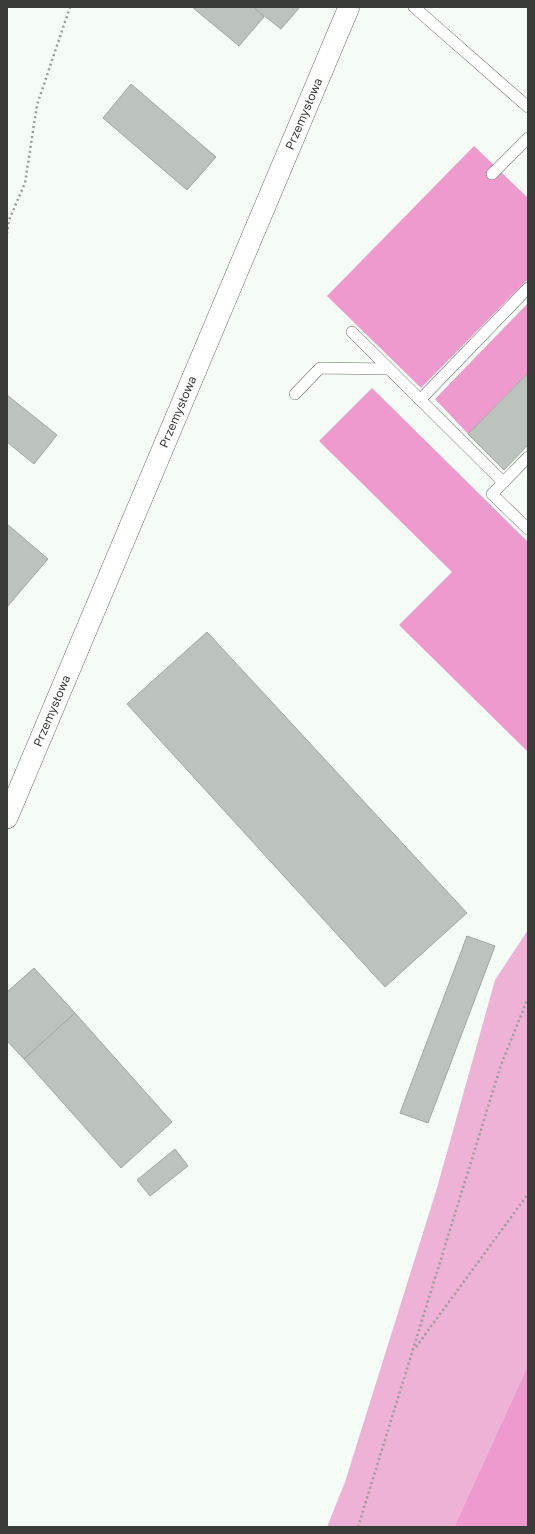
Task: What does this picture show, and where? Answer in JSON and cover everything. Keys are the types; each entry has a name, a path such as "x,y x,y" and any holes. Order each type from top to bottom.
{"street":[{"name":"Przemysłowa","path":"7,818 349,7"}],"lane":[{"path":"414,7 528,107"},
{"path":"492,174 528,138"},
{"path":"420,400 528,288"},
{"path":"352,332 503,482"},
{"path":"295,394 320,368 389,369"},
{"path":"528,457 492,494 528,530"}],"path":[{"path":"7,234 9,220 25,183 37,105 70,7"},
{"path":"358,1527 502,1065 528,998"},
{"path":"414,1349 528,1194"}],"shaded area":[{"path":"474,146 528,198 528,279 421,388 327,296"},
{"path":"528,303 528,373 468,434 435,399"},
{"path":"372,388 528,542 528,752 399,625 452,572 319,441"},
{"path":"528,930 528,1365 454,1527 327,1527 345,1482 437,1188 495,980"},
{"path":"528,1365 528,1527 454,1527"}],"building":[{"path":"192,7 253,7 264,17 239,46"},
{"path":"253,7 300,7 281,29"},
{"path":"131,84 216,157 187,190 103,118"},
{"path":"528,373 528,445 504,470 468,434"},
{"path":"7,395 57,435 34,464 7,442"},
{"path":"7,524 48,559 7,607"},
{"path":"207,632 467,913 385,987 127,704"},
{"path":"467,936 495,946 428,1123 400,1113"},
{"path":"34,968 75,1013 24,1059 7,1041 7,992"},
{"path":"75,1013 172,1122 121,1168 24,1059"},
{"path":"175,1149 188,1166 150,1196 137,1180"}]}
